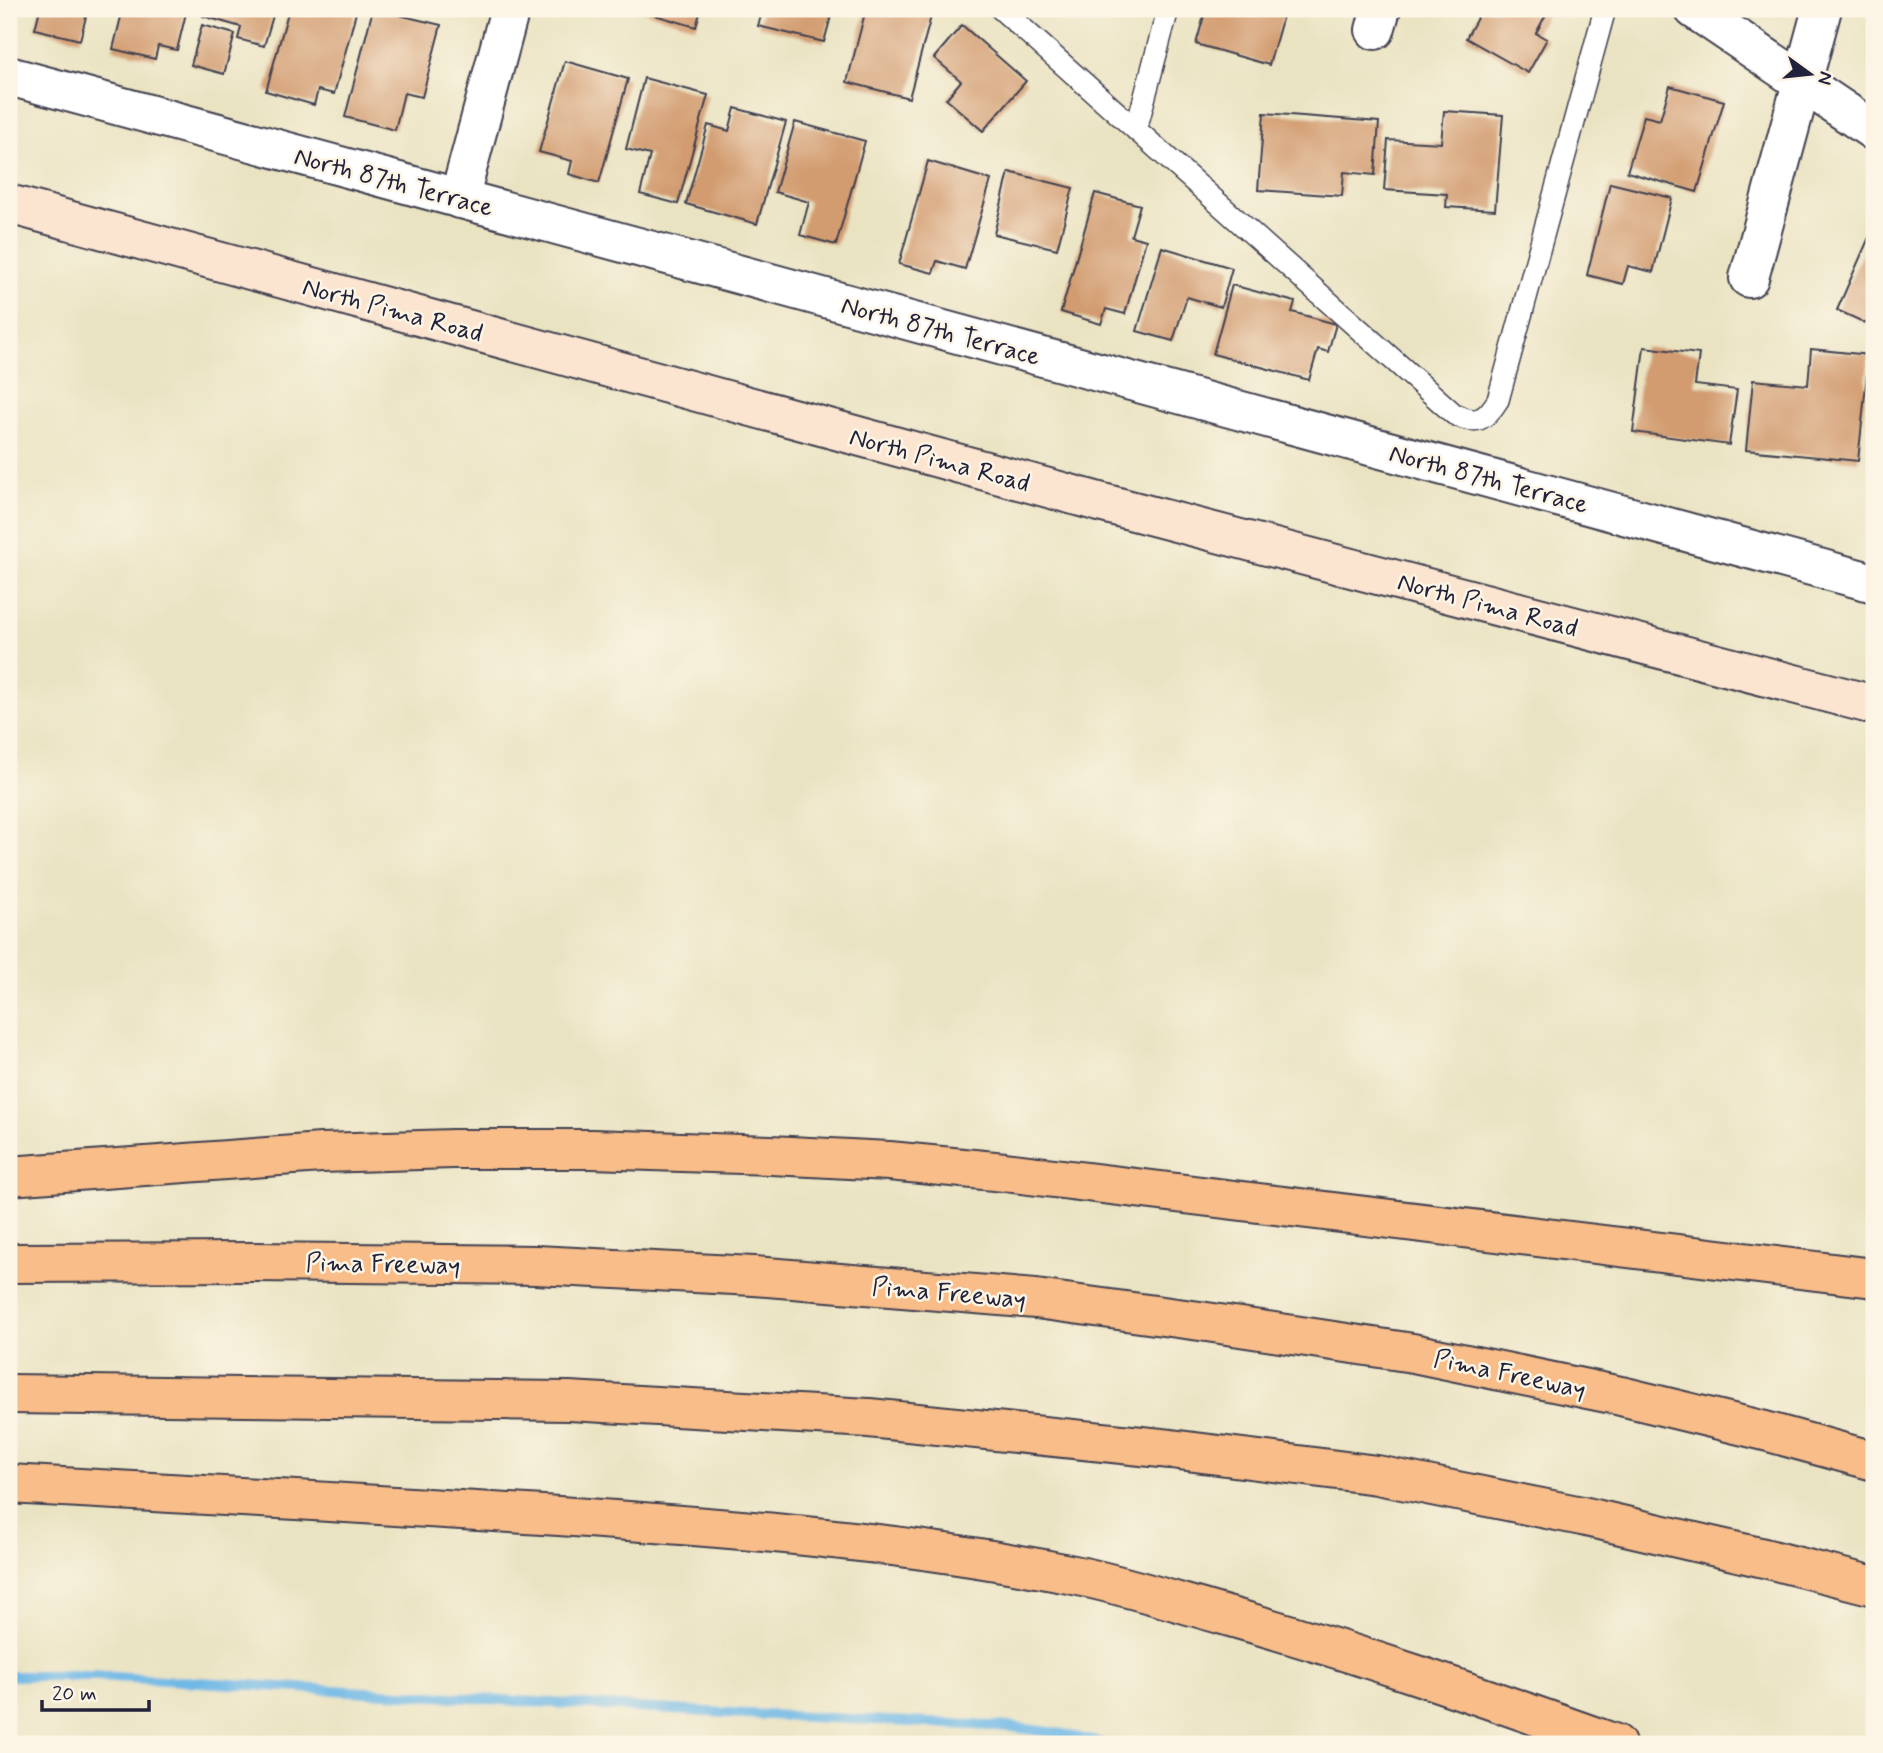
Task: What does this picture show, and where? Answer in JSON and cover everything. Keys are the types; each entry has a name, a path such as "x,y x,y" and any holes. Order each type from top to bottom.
{"highway":[{"path":"9,1176 321,1153 433,1149 606,1149 888,1161 1032,1175 1874,1278"},
{"name":"Pima Freeway","path":"9,1263 536,1265 754,1276 1036,1299 1413,1353 1621,1396 1874,1461"},
{"path":"9,1394 569,1401 896,1421 1157,1448 1377,1475 1582,1516 1874,1586"},
{"path":"9,1484 647,1522 874,1542 1017,1564 1079,1576 1243,1620 1362,1657 1615,1744"}],"main road":[{"name":"North Pima Road","path":"9,204 1103,503 1874,705"}],"street":[{"path":"459,199 510,9"},
{"path":"1695,9 1874,131"},
{"path":"1749,278 1822,9"},
{"name":"North 87th Terrace","path":"9,76 1874,583"}],"lane":[{"path":"1001,9 1454,414 1469,421 1478,420 1493,409 1498,400 1605,9"},
{"path":"1136,130 1168,9"}],"building":[{"path":"40,9 88,9 80,40 35,29"},
{"path":"123,9 187,9 177,50 158,46 155,59 113,49"},
{"path":"205,9 275,9 264,46 238,39 241,27 203,16"},
{"path":"289,9 357,9 334,94 318,90 314,105 266,91"},
{"path":"373,9 441,25 422,97 404,93 395,130 345,117"},
{"path":"634,9 701,9 696,27"},
{"path":"763,9 833,9 824,42 758,26"},
{"path":"866,9 933,9 909,98 847,82"},
{"path":"1206,9 1285,9 1269,65 1196,44"},
{"path":"1482,9 1549,9 1536,33 1547,39 1528,73 1466,38"},
{"path":"202,25 235,34 224,74 191,65"},
{"path":"962,25 1026,81 983,131 946,99 961,81 934,58"},
{"path":"565,61 628,79 599,183 569,174 572,161 539,152"},
{"path":"644,78 708,95 678,204 640,194 650,155 626,149"},
{"path":"1670,86 1724,101 1697,192 1627,172 1644,116 1660,120"},
{"path":"735,108 786,122 757,224 686,204 708,125 729,131"},
{"path":"1444,111 1503,115 1495,210 1446,207 1447,194 1384,190 1388,140 1441,143"},
{"path":"1264,113 1379,122 1375,175 1344,172 1342,196 1258,190"},
{"path":"795,122 865,141 836,245 800,235 809,202 775,192"},
{"path":"928,161 991,180 965,269 937,261 933,273 899,264"},
{"path":"1009,172 1073,188 1057,249 994,234"},
{"path":"1610,183 1672,198 1653,272 1628,266 1623,284 1587,275"},
{"path":"1095,193 1140,205 1131,236 1146,240 1125,314 1106,309 1101,324 1061,312"},
{"path":"1874,226 1874,327 1837,310"},
{"path":"1162,247 1232,268 1221,307 1187,297 1173,341 1137,331"},
{"path":"1232,285 1295,302 1292,312 1336,324 1328,352 1318,349 1309,380 1213,354"},
{"path":"1644,347 1699,354 1695,385 1737,390 1729,445 1633,432"},
{"path":"1811,349 1869,355 1858,461 1746,450 1753,380 1808,385"}],"waterway":[{"path":"9,1676 96,1676 1012,1727 1063,1734 1105,1744"}]}
